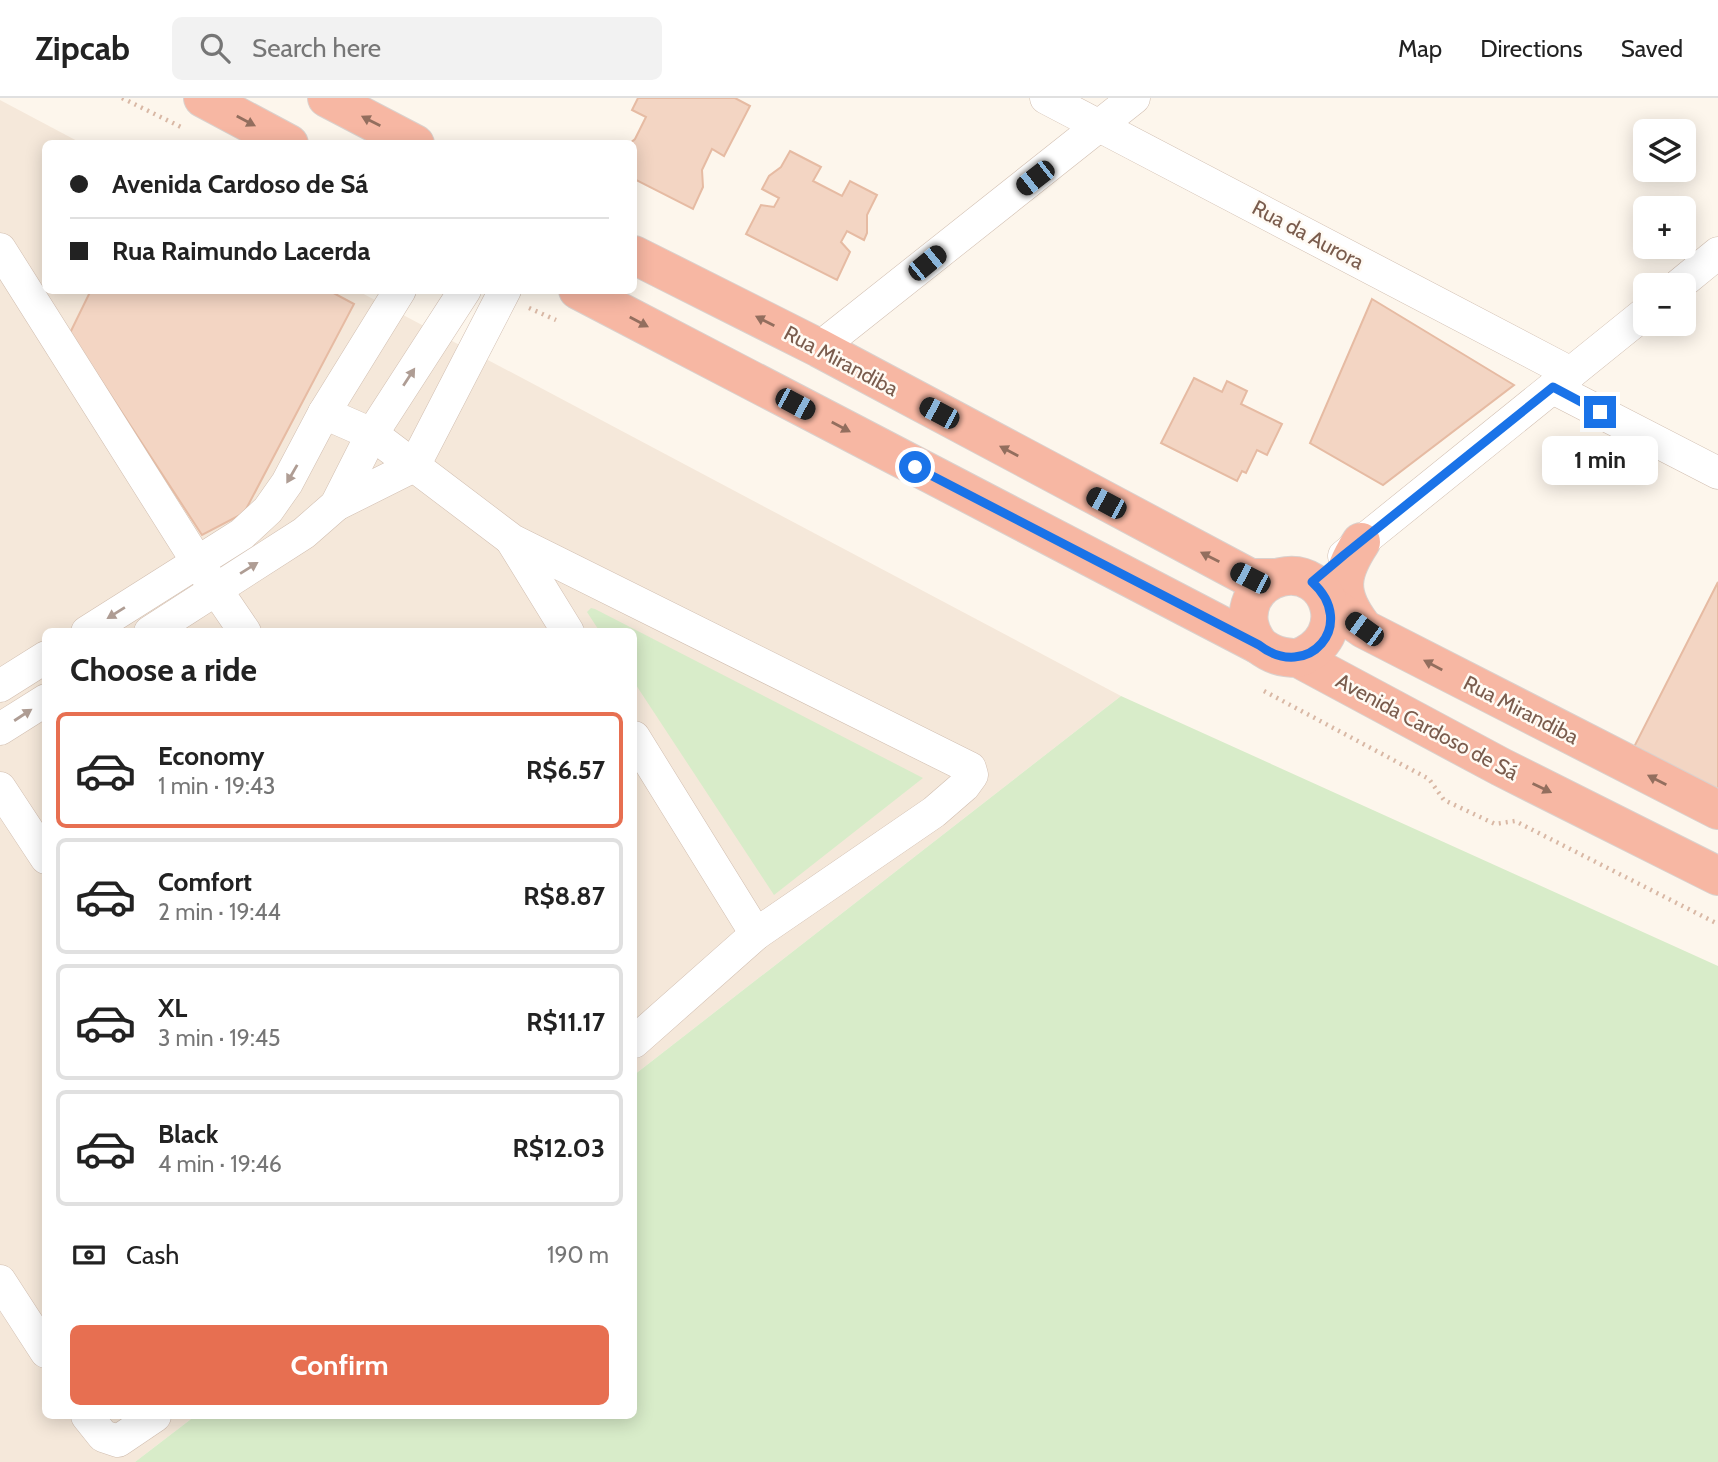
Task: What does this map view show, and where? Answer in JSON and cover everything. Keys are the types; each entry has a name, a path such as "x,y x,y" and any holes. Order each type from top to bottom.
{"highway":[{"path":"327,98 407,140"},
{"path":"193,113 277,140"},
{"name":"Rua Mirandiba","path":"637,257 819,348 1250,578 1273,578"},
{"name":"Avenida Cardoso de Sá","path":"586,294 1259,645 1270,654 1283,658 1298,657 1501,767 1718,876"},
{"path":"1361,542 1344,575 1344,591 1350,610 1364,629"},
{"path":"1259,645 1248,621 1254,596 1273,578 1300,577 1320,593 1331,618 1329,632 1321,644 1311,653 1298,657"},
{"name":"Rua Mirandiba","path":"1320,593 1364,629 1718,810"}],"street":[{"name":"Rua da Aurora","path":"1046,98 1562,380 1718,473"},
{"path":"819,348 1134,98"},
{"path":"0,249 242,628"},
{"path":"1694,273 1718,253"},
{"path":"93,628 242,534 268,510 287,483 324,413 398,294"},
{"path":"336,505 372,435 462,294"},
{"path":"156,628 304,533 336,505 414,466 503,294"},
{"path":"1320,593 1361,542 1633,323"},
{"path":"324,413 372,435 512,540 970,768 970,779 934,812 756,934 637,1039"},
{"path":"512,540 566,628"},
{"path":"0,686 42,660"},
{"path":"0,730 42,703"},
{"path":"637,742 756,934"},
{"path":"0,788 42,852"},
{"path":"0,1282 42,1346"},
{"path":"89,1419 103,1436 118,1441 151,1419"}],"path":[{"path":"122,98 193,113"}],"shaded area":[{"path":"0,100 75,140 42,140 42,294 364,294 1121,696 637,1073 637,628 42,628 42,1419 191,1419 135,1462 0,1462"}],"green space":[{"path":"591,608 595,609 632,628 597,628 587,612"},
{"path":"637,631 923,778 774,895 637,687"},
{"path":"1121,696 1718,966 1718,1462 135,1462 191,1419 637,1419 637,1073"}],"building":[{"path":"638,98 735,98 750,106 724,156 712,149 702,170 703,187 693,209 637,181 637,140 634,140 646,117 632,110"},
{"path":"790,151 821,167 813,181 842,196 850,181 877,195 867,215 867,233 864,240 847,231 841,242 850,252 837,280 746,234 761,205 774,207 779,198 762,189 769,176 781,167"},
{"path":"89,294 335,294 354,304 244,513 202,535 70,333"},
{"path":"1372,299 1514,385 1383,485 1310,443"},
{"path":"1194,378 1222,392 1227,381 1247,391 1241,404 1282,424 1267,455 1257,450 1246,473 1242,471 1237,481 1161,443"},
{"path":"1718,582 1718,794 1634,747"}],"route":[{"path":"915,467 1259,645 1270,654 1283,658 1298,657 1311,653 1329,632 1329,604 1322,591 1312,582 1344,555 1553,387 1600,412"}]}
